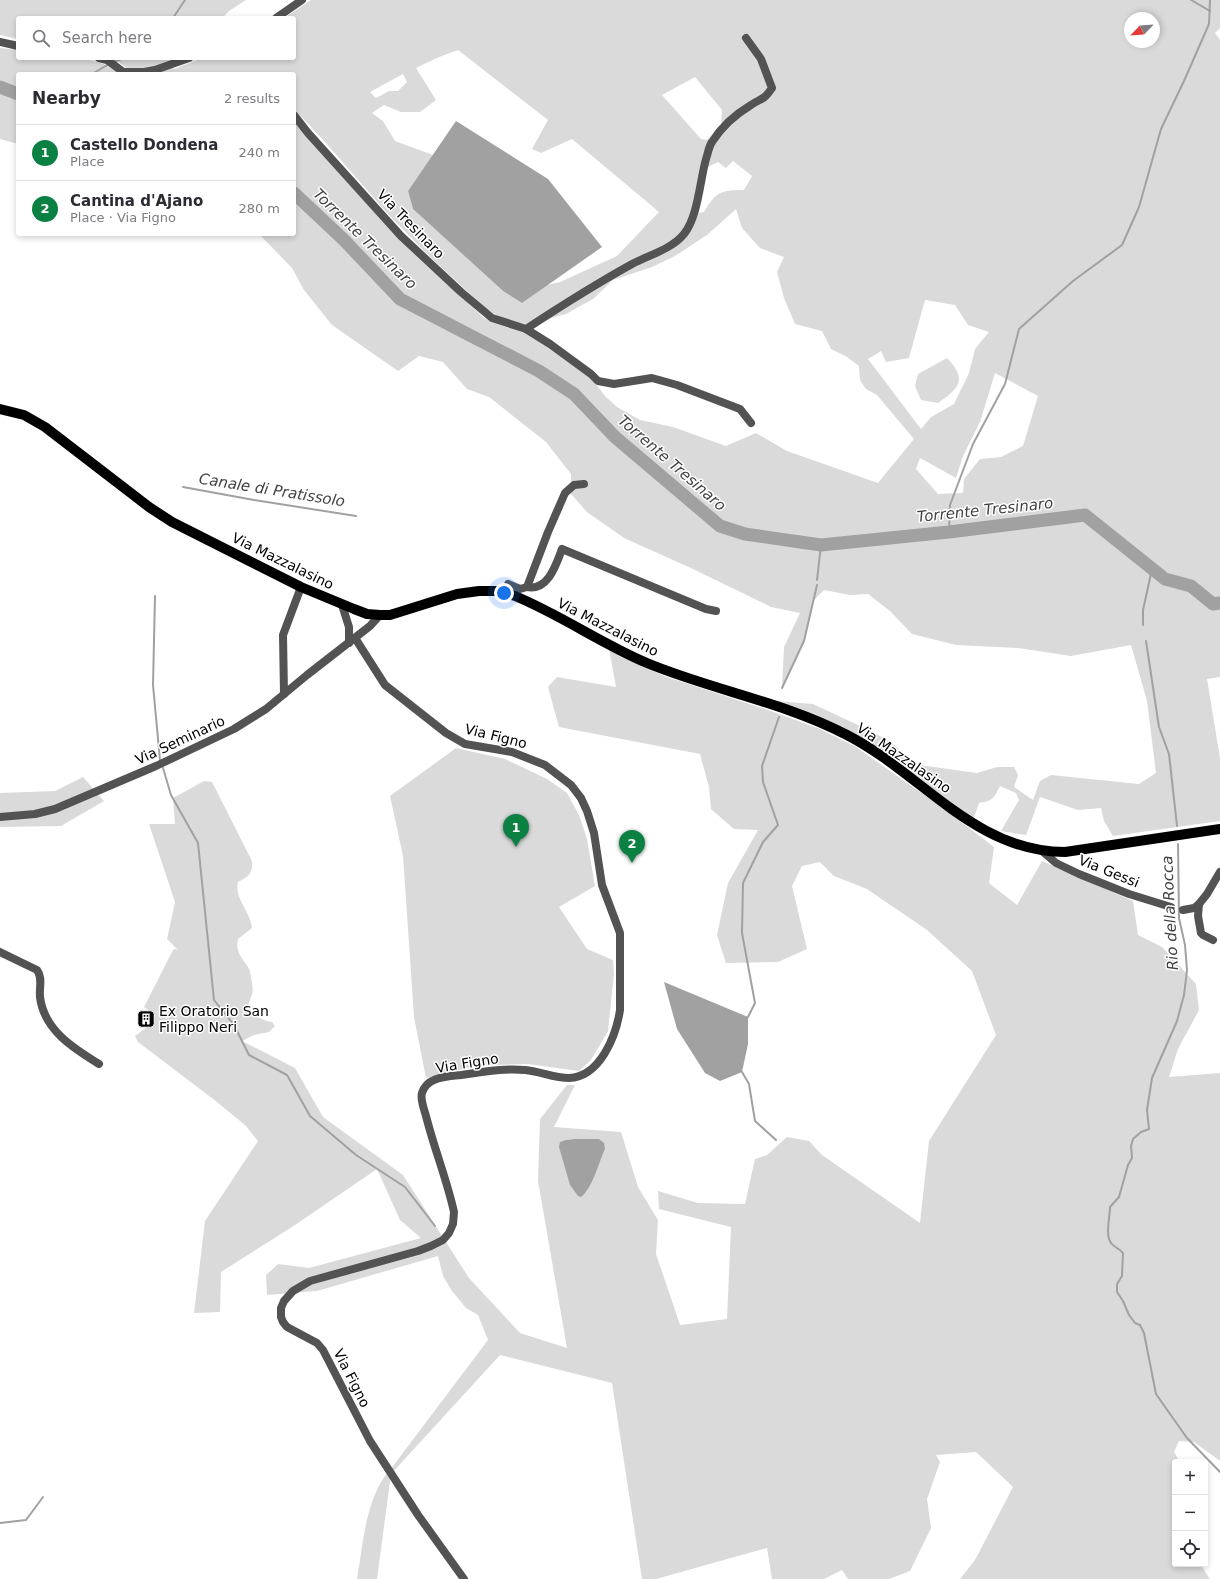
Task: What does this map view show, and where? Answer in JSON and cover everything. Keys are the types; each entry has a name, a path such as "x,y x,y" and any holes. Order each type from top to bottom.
{"main road":[{"name":"Via Mazzalasino","path":"0,409 24,415 45,427 163,517 301,587 342,605 367,614 380,615 398,613 468,592 488,590 504,593 525,600 646,663 692,680 797,713 841,732 875,751 972,823 1001,839 1042,851 1079,851 1220,829"}],"street":[{"path":"279,16 302,0"},
{"path":"526,329 563,305 633,264 667,247 684,234 695,214 702,170 710,143 733,117 752,104 765,98 772,88 761,59 746,38"},
{"path":"0,42 16,46"},
{"path":"144,72 155,70 183,60"},
{"path":"107,61 123,72"},
{"name":"Via Tresinaro","path":"296,118 308,133 401,236 492,318 526,329 550,344 591,374 598,381 614,384 652,378 677,385 740,409 751,423"},
{"path":"527,587 565,492 574,485 584,484"},
{"path":"504,593 508,584 520,589 527,587 535,589 542,585 551,574 562,549 706,609 716,611"},
{"path":"284,694 283,635 301,587"},
{"path":"342,605 352,640"},
{"name":"Via Seminario","path":"0,817 35,814 55,809 156,766 246,722 370,626 380,615"},
{"name":"Via Figno","path":"352,640 385,685 446,734 465,744 512,752 531,758 545,765 571,785 581,798 587,811 594,833 602,885 620,933 620,1010 618,1022 605,1052 594,1067 577,1077 568,1078 533,1070 517,1069 440,1078 428,1084 422,1093 422,1099 431,1134 454,1212 453,1224 449,1233 443,1240 418,1251 310,1281 293,1291 284,1301 281,1308 281,1317 287,1327 317,1343 323,1350 370,1441 418,1515 464,1579"},
{"name":"Via Gessi","path":"1042,851 1056,863 1079,874 1129,894 1171,907"},
{"path":"1182,910 1194,908 1199,904 1207,894 1220,872"},
{"path":"1199,904 1198,916 1201,932 1203,936 1213,940"},
{"path":"0,952 37,970 41,980 41,1004 50,1024 59,1035 76,1049 99,1064"}],"shaded area":[{"path":"0,0 246,0 224,16 16,16 16,39 0,35"},
{"path":"311,0 1220,0 1220,28 1215,33 1220,40 1220,677 1207,679 1220,758 1220,821 1113,836 1104,821 1101,808 1078,810 1040,797 1026,835 1001,831 1019,800 1016,793 1000,786 990,800 979,803 973,820 889,757 776,701 813,704 875,733 896,746 912,764 977,773 997,767 1014,767 1018,775 1014,787 1033,800 1040,781 1051,775 1139,784 1156,773 1147,701 1131,645 1071,656 1018,648 956,645 912,634 890,611 868,594 850,595 824,590 813,601 804,641 782,688 784,647 800,613 771,607 693,569 624,538 587,512 571,494 571,474 546,442 489,397 467,389 443,362 419,356 398,371 332,325 304,290 292,268 261,236 296,236 296,123 458,293 484,318 528,334 592,379 605,396 617,407 640,420 673,427 726,446 756,433 787,451 878,483 914,439 877,395 866,389 860,380 859,366 847,357 831,349 822,331 795,324 784,298 777,272 784,257 760,248 742,228 736,209 707,235 675,256 652,267 613,280 593,299 566,314 526,325 501,318 485,308 425,252 387,213 296,111 296,72 132,72 116,60 171,60 169,61 174,69 198,60 296,60 296,16 287,16","holes":["458,50 548,120 532,149 541,153 572,139 659,212 617,256 560,282 547,285 522,303 503,291 413,209 408,191 433,155 395,141 383,121 372,113 384,105 401,112 420,112 436,100 416,68","403,74 407,82 398,91 389,91 376,98 370,92","695,77 722,110 721,125 707,140 701,139 662,95","733,161 752,176 744,190 724,192 716,196 704,212 695,214 702,170 718,162 726,168","925,300 955,305 968,325 989,332 975,349 969,373 954,404 931,417 921,429 868,359 881,351 886,362 909,358","995,373 1038,396 1023,446 1001,457 980,459 964,479 963,493 938,494 916,469 920,458 956,478 963,456 980,422"]},
{"path":"0,48 16,50 16,60 88,60 97,62 118,72 16,72 16,143 0,139"},
{"path":"456,121 548,179 602,247 522,303 503,291 413,209 408,191"},
{"path":"947,358 954,366 959,378 956,388 938,403 921,400 915,386 918,374"},
{"path":"609,649 664,676 771,711 820,729 856,747 947,811 994,847 989,883 1017,905 1042,861 1133,901 1138,935 1162,947 1196,984 1199,1010 1178,1049 1169,1077 1220,1073 1220,1461 1194,1442 1179,1441 1174,1452 1178,1459 1172,1459 1172,1567 1202,1567 1210,1579 960,1579 975,1560 1013,1487 976,1452 936,1455 940,1462 927,1499 931,1528 910,1571 889,1579 848,1579 842,1570 824,1579 772,1579 767,1548 656,1579 642,1579 612,1383 500,1355 391,1474 377,1579 357,1579 367,1519 371,1505 384,1478 488,1340 478,1315 466,1308 452,1291 443,1276 438,1256 317,1291 267,1295 266,1275 278,1264 309,1268 421,1238 400,1220 377,1169 295,1225 221,1272 220,1312 194,1313 205,1221 258,1141 245,1125 138,1042 135,1036 150,1025 154,1014 144,1007 173,950 178,950 167,939 175,902 149,824 175,824 173,798 204,781 212,782 252,861 252,869 250,874 238,882 237,888 240,900 249,916 252,928 238,939 237,945 238,951 248,967 251,976 253,990 248,1008 250,1012 257,1017 272,1022 275,1026 269,1032 254,1035 242,1041 295,1068 323,1117 403,1175 469,1278 520,1333 567,1348 538,1181 540,1119 567,1085 575,1085 554,1127 621,1132 638,1187 658,1220 656,1254 680,1325 727,1319 731,1227 659,1209 658,1191 698,1203 745,1204 755,1159 767,1155 787,1137 809,1141 822,1155 920,1223 929,1141 996,1035 972,971 927,930 867,889 834,876 820,862 802,866 792,886 807,949 778,962 726,963 717,935 728,883 758,830 734,829 711,809 709,787 700,754 559,727 548,687 557,677 616,687","holes":["599,1139 605,1149 586,1193 566,1140"]},
{"path":"456,748 505,759 547,779 567,793 579,815 587,839 595,886 559,907 587,949 613,960 614,974 608,1031 591,1060 579,1071 528,1064 480,1065 426,1078 414,1017 403,856 390,796"},
{"path":"83,777 104,801 61,826 0,827 0,793 55,791"},
{"path":"664,982 748,1017 748,1044 742,1072 720,1081 705,1073 677,1029"},
{"path":"574,1139 599,1139 604,1143 605,1149 589,1188 581,1197 578,1196 570,1185 559,1147 560,1142"}],"waterway":[{"path":"174,16 185,0"},
{"path":"1191,0 1210,11"},
{"path":"949,532 950,505 973,444 1005,384 1019,329 1073,281 1122,245 1139,207 1161,129 1209,24 1210,0"},
{"path":"113,62 119,60"},
{"path":"95,72 109,64"},
{"name":"Torrente Tresinaro","path":"0,87 16,93"},
{"name":"Torrente Tresinaro","path":"296,195 344,240 400,299 539,371 574,394 615,437 720,526 745,534 821,545 949,532 1085,515 1165,579 1191,586 1213,604 1220,603"},
{"name":"Canale di Pratissolo","path":"183,487 356,516"},
{"path":"817,580 821,545"},
{"name":"Rio della Rocca","path":"1143,625 1143,610 1152,569"},
{"path":"782,688 804,641 817,585"},
{"path":"155,596 153,685 160,760"},
{"name":"Rio della Rocca","path":"1146,641 1159,727 1169,754 1177,826"},
{"path":"748,1017 755,1003 742,933 743,883 763,842 778,825 763,782 762,766 779,717"},
{"path":"163,768 171,795 198,843 214,1000 234,1025 249,1055 287,1075 310,1116 356,1155 405,1187 435,1226"},
{"name":"Rio della Rocca","path":"1178,844 1179,918 1185,945 1187,970 1184,995 1177,1021 1152,1078 1147,1110 1149,1129 1141,1132 1133,1139 1131,1146 1132,1158 1128,1165 1119,1197 1110,1207 1108,1235 1111,1243 1123,1253 1122,1276 1117,1284 1117,1292 1129,1315 1135,1323 1140,1325 1144,1333 1156,1394 1187,1438 1220,1472"},
{"path":"742,1072 749,1084 755,1121 776,1140"},
{"path":"0,1523 26,1520 43,1497"}],"place":[{"name":"Castello Dondena","path":"516,847"},
{"name":"Cantina d'Ajano","path":"632,863"},
{"name":"Ex Oratorio San Filippo Neri","path":"146,1019"}]}
